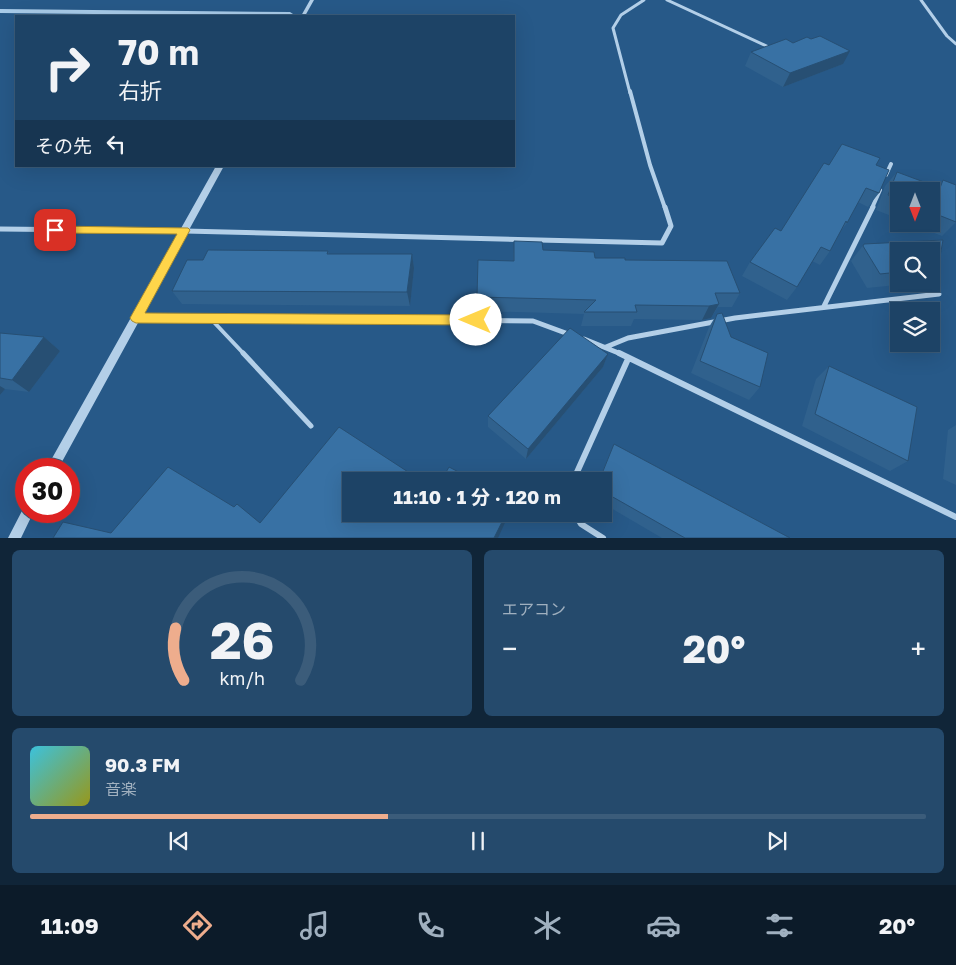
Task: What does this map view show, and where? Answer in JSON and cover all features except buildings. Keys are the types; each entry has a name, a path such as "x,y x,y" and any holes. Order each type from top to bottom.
{"street":[{"path":"304,15 312,0"},
{"path":"0,229 185,230 662,243 671,226 650,165 613,28 614,22 621,15 644,0"},
{"path":"667,0 774,49"},
{"path":"921,0 946,36 956,44"},
{"path":"824,306 867,221 891,164"},
{"path":"58,458 219,167"},
{"path":"606,348 628,338 736,318 824,306 939,294"},
{"path":"136,318 533,321 606,348 956,518"},
{"path":"577,472 628,359"},
{"path":"580,522 603,538"},
{"path":"14,538 22,523"}],"lane":[{"path":"210,318 312,426"}],"waterway":[{"path":"0,11 290,14"}],"route":[{"path":"55,230 185,230 136,318 476,320"}]}
